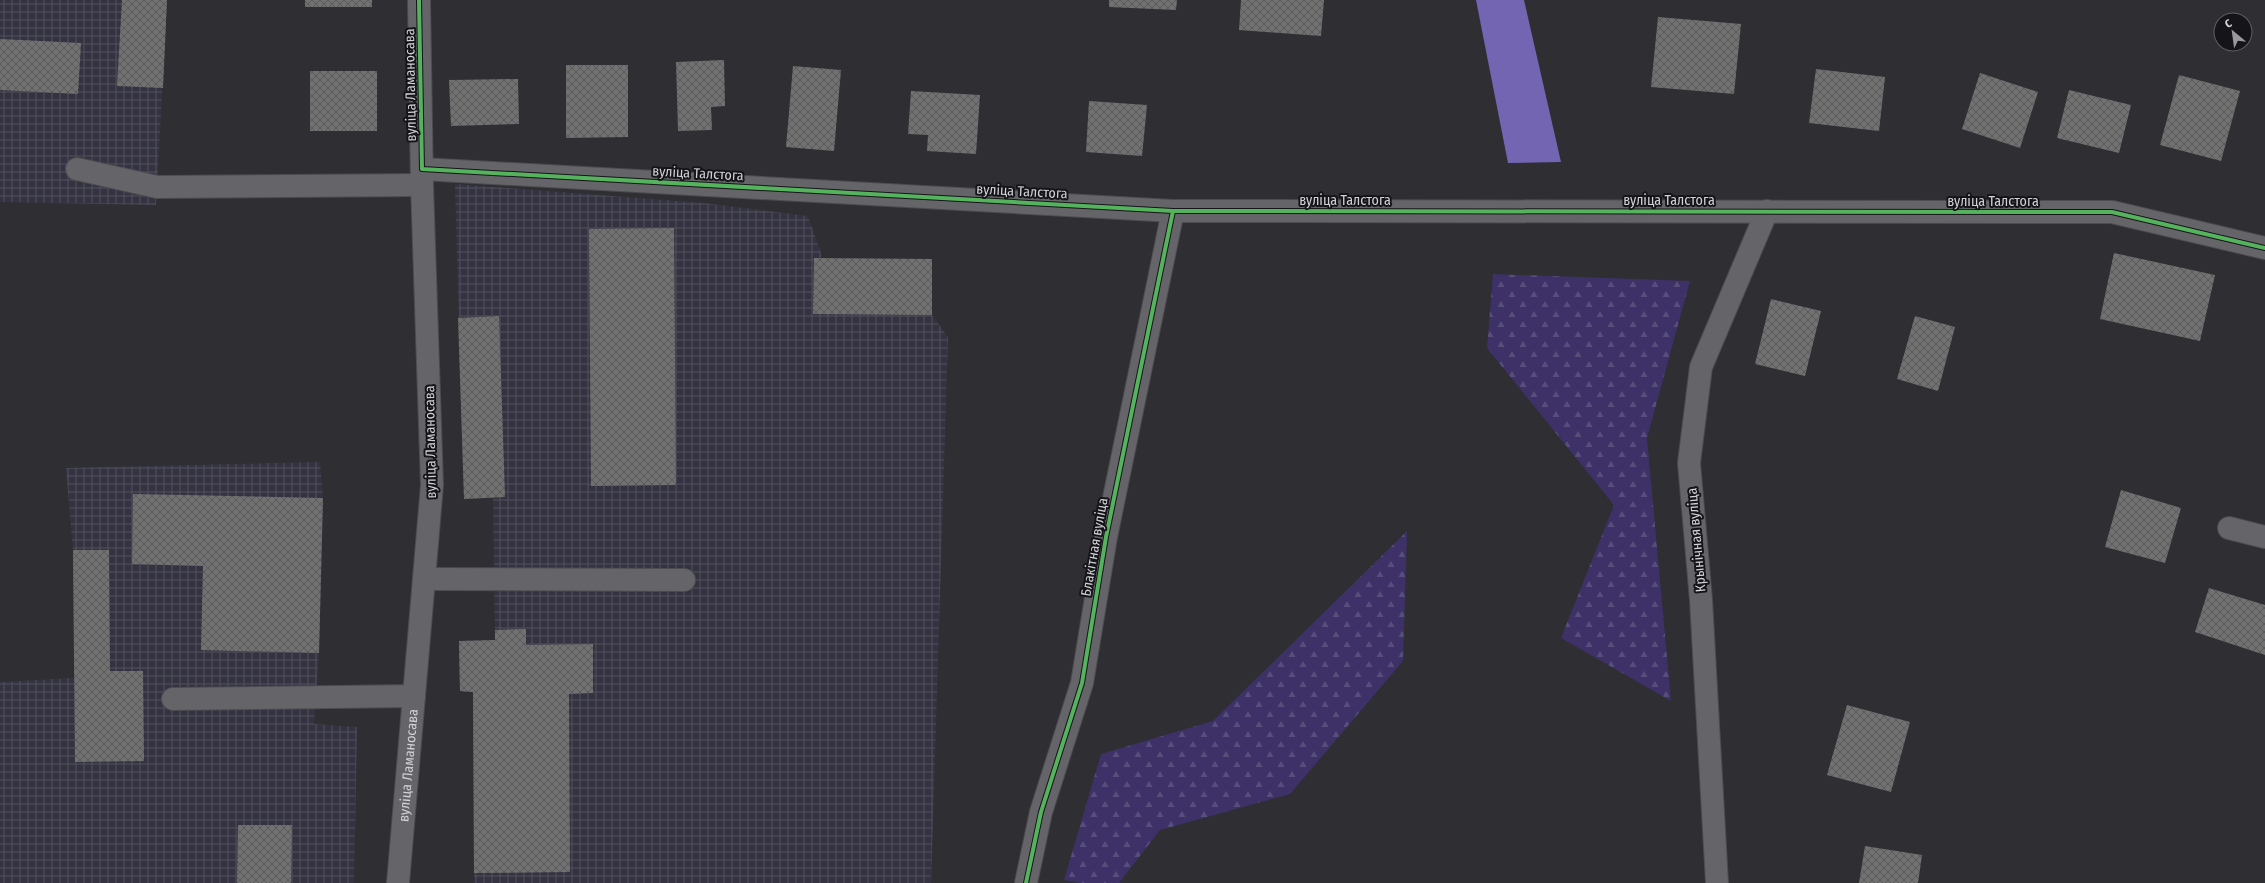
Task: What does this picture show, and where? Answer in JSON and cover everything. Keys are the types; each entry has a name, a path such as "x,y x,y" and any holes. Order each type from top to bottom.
{"street":[{"name":"вуліца Ламаносава","path":"398,883 432,485 422,177 419,0"},
{"name":"вуліца Талстога","path":"77,169 157,186 422,177 1173,211 2112,212 2265,248"},
{"name":"Блакітная вуліца","path":"1026,883 1041,812 1082,683 1106,537 1173,211"},
{"name":"Крынічная вуліца","path":"1717,883 1701,600 1689,463 1701,367 1767,211"},
{"path":"2229,528 2265,537"},
{"path":"424,579 684,580"},
{"path":"173,699 414,696"}],"shaded area":[{"path":"0,0 167,0 156,205 0,202"},
{"path":"1476,0 1524,0 1561,162 1508,163"},
{"path":"455,184 704,203 808,216 823,259 932,259 932,315 948,337 931,883 474,883 473,692 460,691 459,641 495,640 493,498 464,499"},
{"path":"320,462 323,499 319,653 314,724 357,727 354,883 0,883 0,682 74,678 73,550 66,468"}],"green space":[{"path":"1493,274 1690,281 1647,438 1671,701 1561,638 1614,505 1487,348"},
{"path":"1407,531 1403,661 1290,794 1160,830 1119,883 1080,883 1064,880 1101,754 1213,721"}],"building":[{"path":"122,0 167,0 163,88 117,86"},
{"path":"305,0 372,0 372,7 305,7"},
{"path":"1109,0 1177,0 1176,10 1109,7"},
{"path":"1241,0 1324,0 1321,36 1239,30"},
{"path":"1658,17 1741,24 1734,94 1651,87"},
{"path":"0,39 81,43 78,94 0,90"},
{"path":"724,60 725,106 711,107 712,130 678,131 676,62"},
{"path":"566,65 628,65 628,137 566,138"},
{"path":"793,66 841,70 834,151 786,147"},
{"path":"1816,69 1885,77 1879,131 1809,123"},
{"path":"310,71 377,71 377,131 310,131"},
{"path":"1980,73 2038,92 2020,148 1962,129"},
{"path":"2179,75 2240,91 2221,161 2160,145"},
{"path":"518,79 519,124 451,126 449,80"},
{"path":"2069,90 2131,105 2119,153 2057,138"},
{"path":"911,91 980,95 976,154 927,151 928,135 908,134"},
{"path":"1089,101 1147,105 1142,156 1086,152"},
{"path":"674,228 676,485 591,486 589,229"},
{"path":"2114,253 2215,275 2200,341 2100,319"},
{"path":"814,258 932,259 932,315 813,314"},
{"path":"1771,299 1821,311 1805,376 1755,364"},
{"path":"499,316 505,497 464,499 458,318"},
{"path":"1915,316 1955,327 1938,391 1897,379"},
{"path":"2121,490 2181,508 2165,563 2105,547"},
{"path":"133,494 323,498 319,653 201,650 203,566 132,564"},
{"path":"73,550 109,550 110,671 143,671 144,761 75,762"},
{"path":"2209,588 2265,605 2265,655 2195,632"},
{"path":"526,629 526,645 593,644 593,693 569,694 570,872 474,873 473,692 460,691 459,641 495,640 495,630"},
{"path":"1847,705 1910,722 1891,792 1827,775"},
{"path":"238,825 292,825 291,883 237,883"},
{"path":"1865,846 1922,855 1918,883 1859,883"}],"cycle path":[{"path":"419,0 422,169 1173,211 2112,212 2265,248"},
{"path":"1026,883 1041,812 1082,683 1106,537 1173,211"}]}
